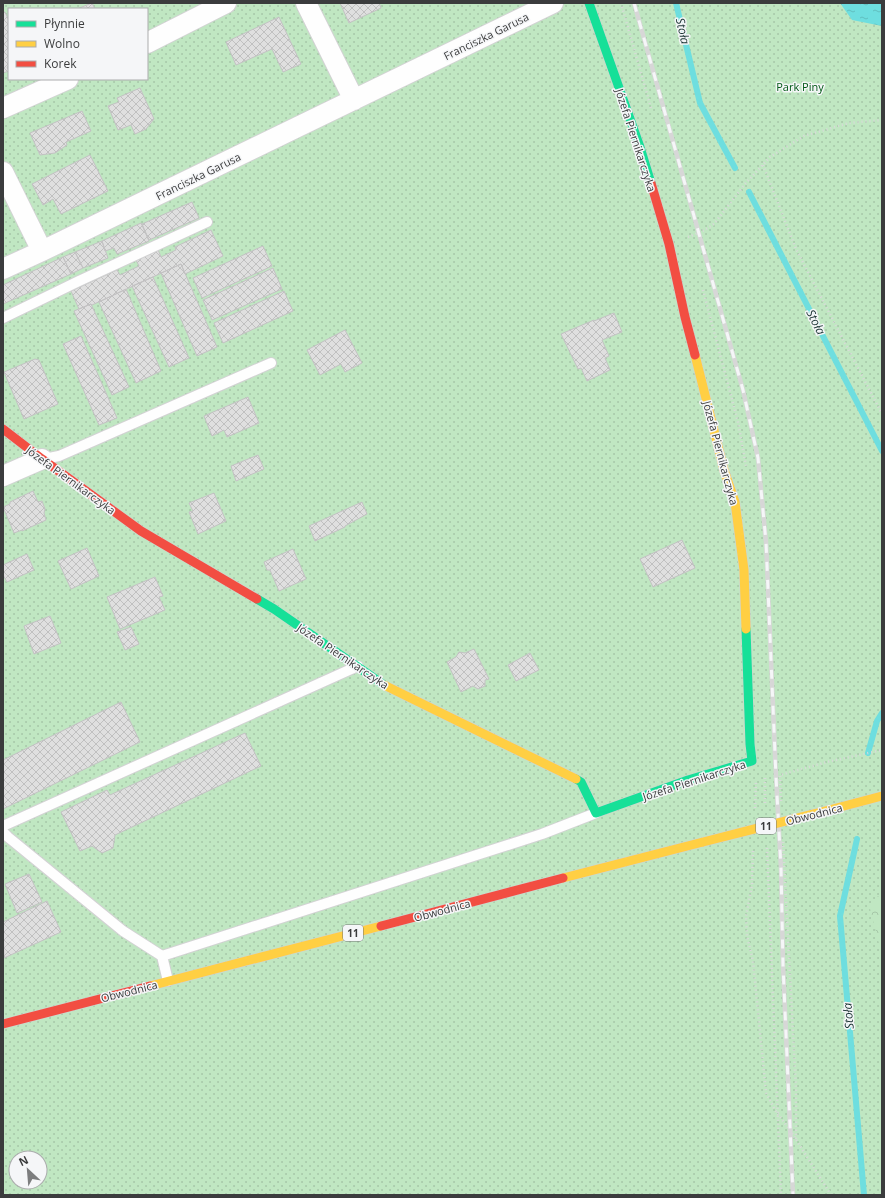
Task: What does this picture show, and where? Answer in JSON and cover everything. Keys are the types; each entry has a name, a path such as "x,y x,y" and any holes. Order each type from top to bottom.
{"main road":[{"name":"Józefa Piernikarczyka","path":"3,429 141,531 274,609 384,685 581,782 596,813 688,780 752,761 750,744 744,570 735,502 724,470 686,324 669,244 640,147 589,3"},
{"name":"Obwodnica","path":"3,1024 882,796"}],"street":[{"path":"148,42 226,3"},
{"path":"306,3 354,100"},
{"name":"Franciszka Garusa","path":"3,270 553,3"},
{"path":"3,108 66,80"},
{"path":"3,172 42,252"},
{"path":"3,476 42,459"}],"lane":[{"path":"3,318 207,222"},
{"path":"42,459 59,456 271,363"},
{"path":"3,826 358,666"},
{"path":"162,956 542,834 596,813"},
{"path":"3,832 123,930 162,956 168,981"}],"path":[{"path":"669,244 702,232 714,224 745,184 770,158 804,136 849,124 882,120"},
{"path":"763,165 796,249 882,414"},
{"path":"782,805 780,775 827,762 882,750"},
{"path":"752,761 756,780 755,810"},
{"path":"783,834 796,1089 796,1139"},
{"path":"753,847 752,884 746,916 747,936 753,961 766,1092 778,1115 796,1139 831,1195"},
{"path":"772,964 781,1195"}],"green space":[{"name":"Park Piny","path":"3,3 882,3 882,1195 3,1195"},
{"path":"882,892 882,955 869,905"}],"water":[{"path":"840,3 882,3 882,26 852,20"}],"building":[{"path":"92,3 94,8 80,8"},
{"path":"340,3 379,3 381,8 349,23"},
{"path":"3,12 5,12 8,19 8,71 3,73"},
{"path":"279,17 301,64 283,72 272,49 236,65 226,42"},
{"path":"140,88 154,119 146,129 135,134 131,125 118,130 108,106 119,102 117,98"},
{"path":"82,111 91,131 66,142 67,145 55,153 40,155 30,133"},
{"path":"90,155 108,191 61,214 53,199 43,205 32,184"},
{"path":"192,202 199,218 149,240 142,224"},
{"path":"141,223 149,241 117,254 114,248 105,251 102,241"},
{"path":"211,230 223,256 185,274 181,264 92,305 91,304 79,309 71,291 117,270 120,275 139,266 135,258 157,247 161,257 176,250 175,247"},
{"path":"102,241 108,258 83,268 75,252"},
{"path":"263,246 272,266 202,298 193,278"},
{"path":"75,252 83,268 71,274 63,257"},
{"path":"63,257 71,274 3,304 3,285"},
{"path":"181,264 217,347 197,356 161,273"},
{"path":"273,268 282,289 212,320 203,300"},
{"path":"153,277 189,358 169,367 132,286"},
{"path":"126,289 161,371 136,383 99,302"},
{"path":"284,291 293,311 223,343 214,323"},
{"path":"91,304 129,387 112,395 74,311"},
{"path":"614,313 622,332 602,340 609,356 605,358 610,370 587,381 581,368 578,369 561,334"},
{"path":"345,330 362,363 345,372 341,364 320,375 307,350"},
{"path":"81,336 117,418 99,425 63,344"},
{"path":"35,359 39,360 58,404 24,419 4,372"},
{"path":"248,397 259,423 227,437 224,430 212,436 204,416"},
{"path":"258,455 264,469 236,481 231,466"},
{"path":"33,491 38,502 42,501 45,509 44,513 46,520 14,533 3,507"},
{"path":"214,493 226,521 198,534 189,512 193,511 189,503"},
{"path":"362,502 367,514 345,527 315,541 309,526"},
{"path":"682,540 695,568 653,587 640,559"},
{"path":"87,548 99,576 71,589 58,561"},
{"path":"293,549 306,579 279,591 270,570 267,570 264,562"},
{"path":"27,554 34,570 7,582 3,575 3,565"},
{"path":"155,577 163,596 159,597 165,610 120,629 107,597"},
{"path":"50,616 61,643 34,654 24,626"},
{"path":"131,627 139,644 125,650 117,632"},
{"path":"474,649 489,679 485,680 485,686 478,689 473,686 461,692 447,662 456,657 459,652 465,653"},
{"path":"530,653 539,670 516,681 508,665"},
{"path":"121,702 140,742 3,809 3,760"},
{"path":"245,733 261,766 115,835 113,848 102,853 92,846 80,851 61,812 107,790 110,795"},
{"path":"29,874 42,902 17,913 5,884"},
{"path":"47,901 61,932 4,958 3,922"}],"waterway":[{"name":"Stoła","path":"676,3 700,103 735,168"},
{"name":"Stoła","path":"749,192 882,451"},
{"name":"Stoła","path":"868,753 877,721 882,713"},
{"name":"Stoła","path":"857,839 840,916 864,1195"}],"railway":[{"path":"634,3 743,390 758,458 766,542 781,868 783,965 793,1195"}],"traffic: fast":[{"path":"589,3 640,147 651,183"},
{"path":"257,599 274,609 384,685"},
{"path":"576,779 581,782 596,813 688,780 752,761 750,744 746,629"}],"traffic: slow":[{"path":"695,355 724,470 735,502 744,570 746,629"},
{"path":"384,685 576,779"},
{"path":"829,810 882,796"},
{"path":"703,842 829,810"},
{"path":"563,878 703,842"},
{"path":"150,986 381,926"}],"traffic: jam":[{"path":"651,183 669,244 695,355"},
{"path":"3,429 141,531 257,599"},
{"path":"381,926 563,878"},
{"path":"3,1024 150,986"}]}
